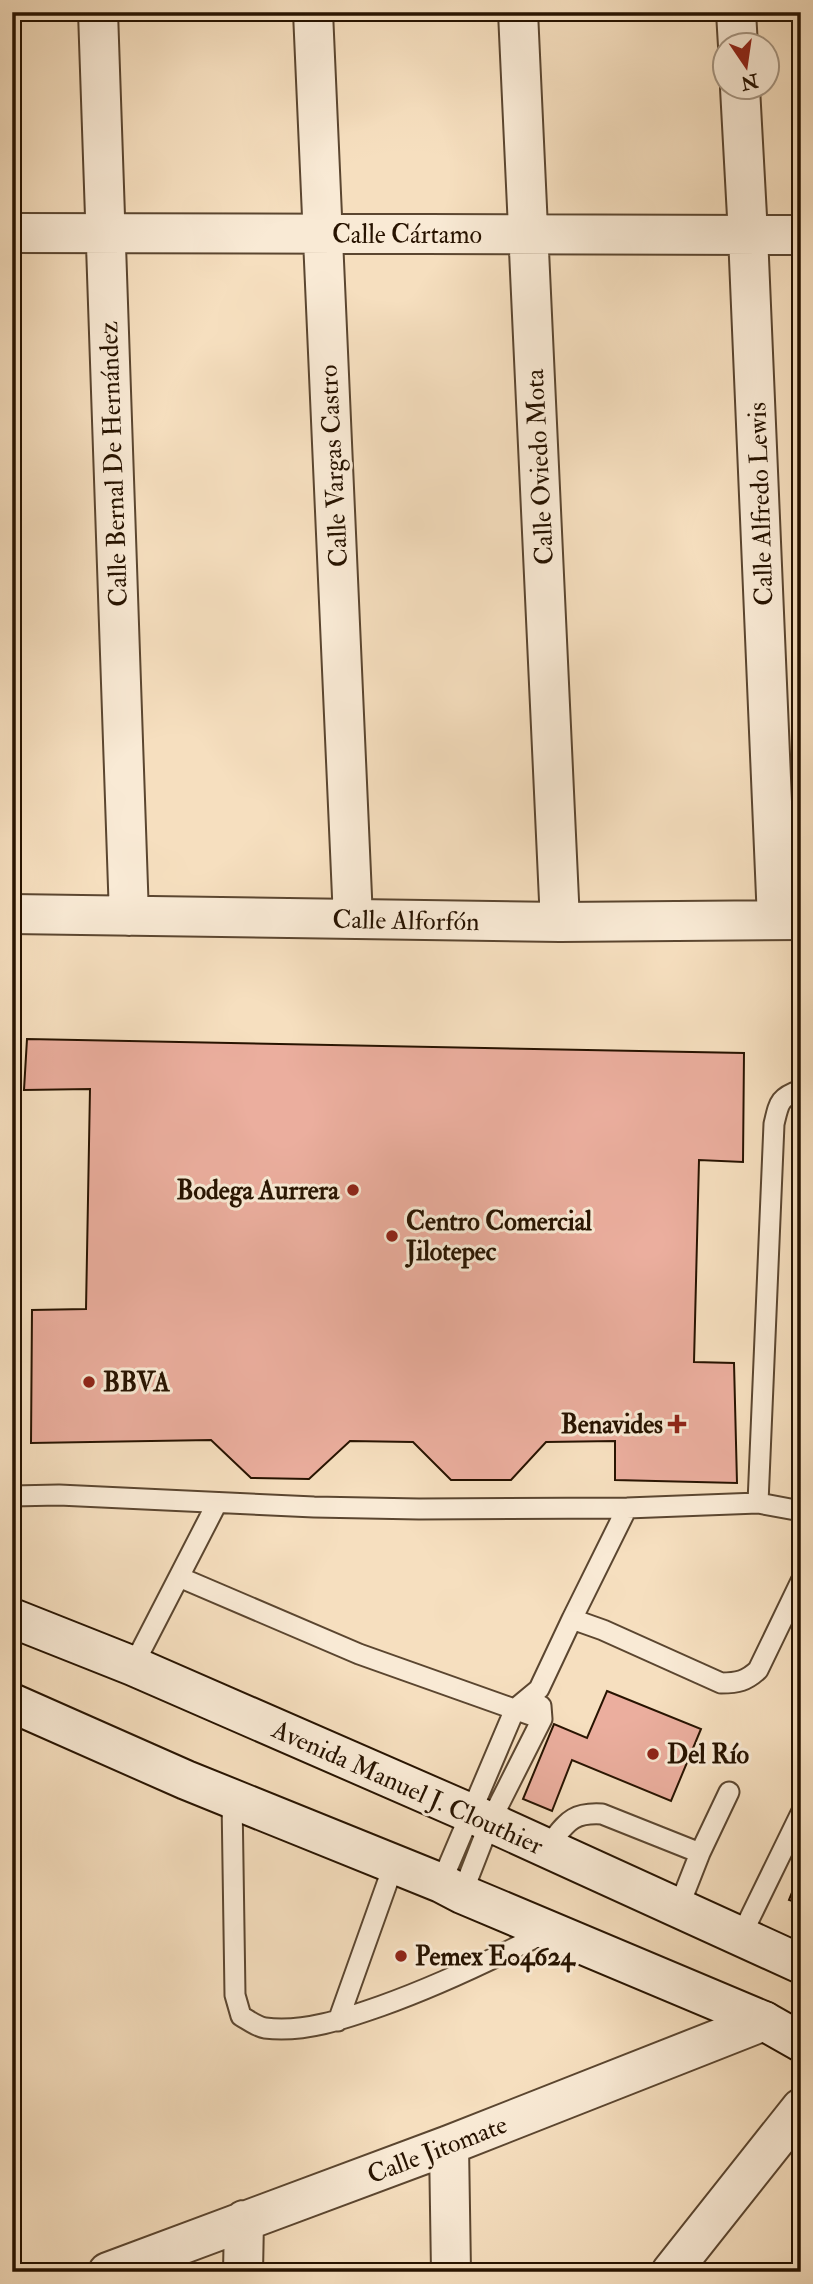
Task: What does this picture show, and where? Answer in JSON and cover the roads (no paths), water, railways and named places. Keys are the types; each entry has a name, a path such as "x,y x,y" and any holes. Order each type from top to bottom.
{"street":[{"name":"Calle Bernal De Hernández","path":"98,12 129,916"},
{"name":"Calle Vargas Castro","path":"313,12 353,919"},
{"name":"Calle Oviedo Mota","path":"518,12 560,922"},
{"path":"736,12 737,32"},
{"name":"Calle Alfredo Lewis","path":"741,102 789,920"},
{"name":"Calle Cártamo","path":"12,233 801,234"},
{"name":"Calle Alforfón","path":"12,914 560,922 789,920"},
{"name":"Avenida Manuel J. Clouthier","path":"12,1618 133,1666 480,1817 801,1964"},
{"path":"12,1703 232,1799 394,1864 764,2021 801,2042"},
{"name":"Calle Jitomate","path":"108,2272 449,2145 764,2021"},
{"path":"671,2272 801,2108"},
{"path":"449,2145 451,2272"},
{"path":"243,2272 244,2220"}],"lane":[{"path":"758,1503 774,1124 779,1105 786,1095 801,1090"},
{"path":"12,1496 59,1495 313,1507 419,1509 627,1508 758,1503 801,1511"},
{"path":"133,1666 217,1503"},
{"path":"451,1889 480,1817 515,1709 539,1689 627,1508"},
{"path":"179,1577 359,1654 542,1719"},
{"path":"572,1619 722,1683 738,1683 749,1679 758,1670 801,1581"},
{"path":"480,1817 542,1719 539,1689"},
{"path":"678,1909 700,1853 729,1792"},
{"path":"232,1799 236,1995 241,2016 263,2028 298,2028 338,2021 434,1987 548,1930"},
{"path":"546,1848 571,1819 586,1813 603,1814 700,1853"},
{"path":"741,1936 801,1813"},
{"path":"338,2021 394,1864"}],"place":[{"name":"Bodega Aurrera","path":"353,1190"},
{"name":"Centro Comercial Jilotepec","path":"392,1236"},
{"name":"BBVA","path":"89,1382"},
{"name":"Benavides","path":"677,1424"},
{"name":"Del Río","path":"653,1754"},
{"name":"Pemex E04624","path":"401,1956"}]}
